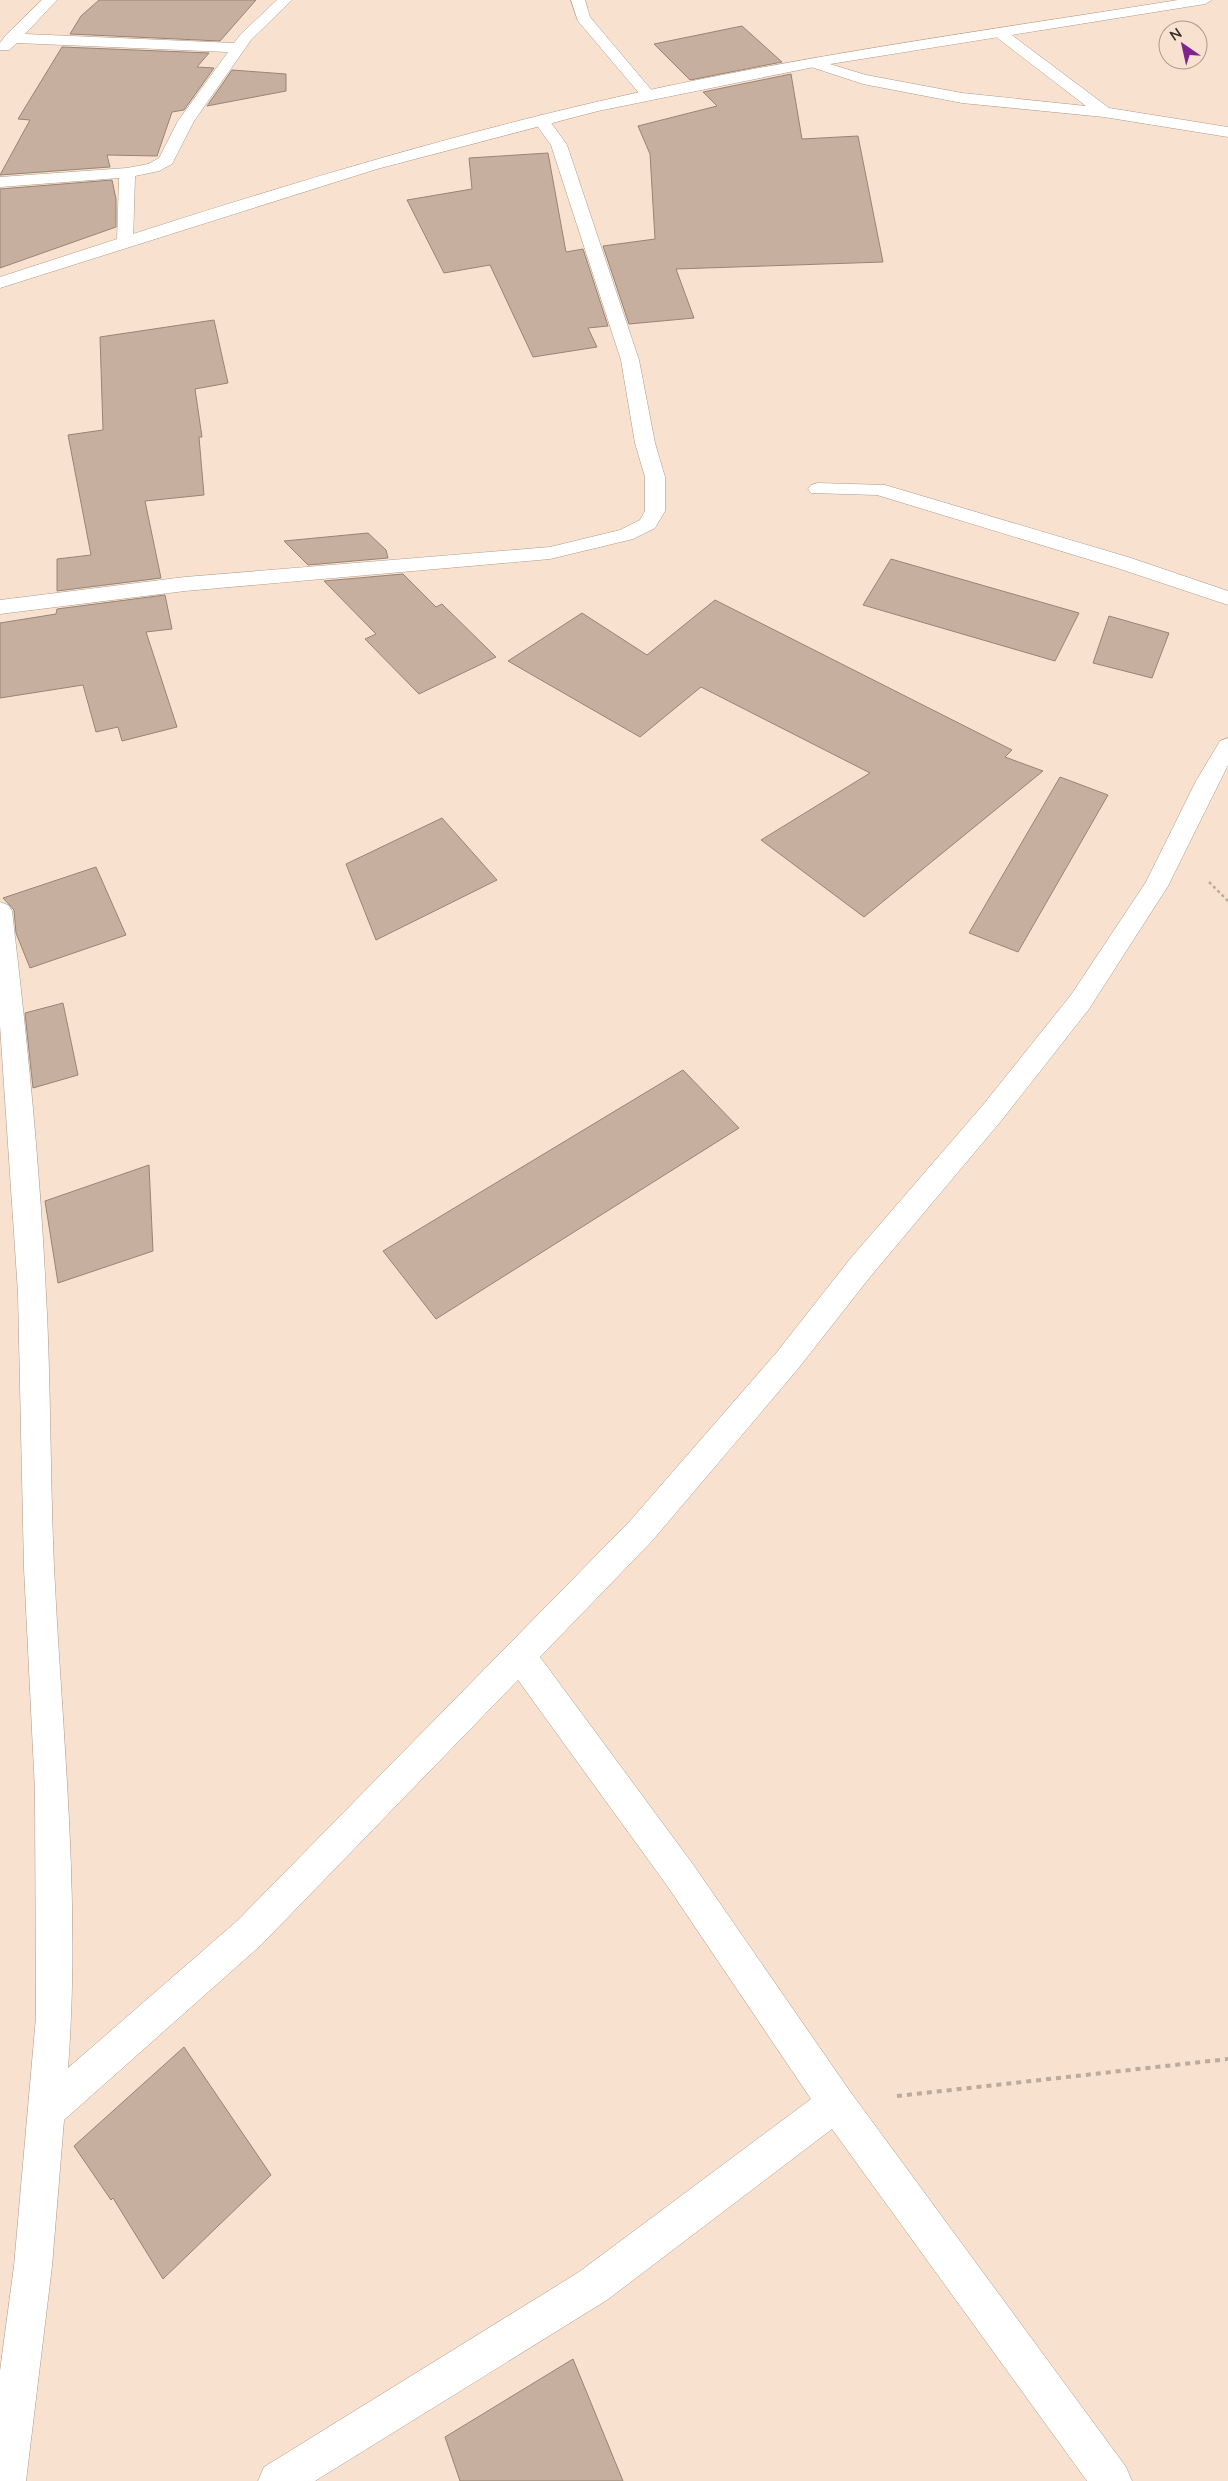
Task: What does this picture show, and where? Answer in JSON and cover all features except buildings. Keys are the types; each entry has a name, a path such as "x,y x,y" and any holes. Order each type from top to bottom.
{"street":[{"path":"0,52 50,0"},
{"path":"0,182 127,173 154,168 166,161 186,121 246,37 285,0"},
{"path":"578,0 583,18 649,96"},
{"path":"0,283 278,193 542,120 813,63 1205,0"},
{"path":"1000,33 1104,112"},
{"path":"12,38 238,48"},
{"path":"813,63 863,80 962,98 1104,112 1228,132"},
{"path":"0,607 185,584 550,553 626,535 648,524 654,511 655,477 645,443 630,360 559,145 542,120"},
{"path":"125,242 127,173"},
{"path":"818,489 878,489 1124,563 1228,598"},
{"path":"46,2111 249,1934 519,1654 641,1531 787,1361 860,1268 992,1113 1080,1002 1156,886 1207,781 1228,746"},
{"path":"0,911 13,1029 32,1294 40,1568 52,1791 54,2017 33,2266 6,2481"},
{"path":"519,1654 680,1875 836,2104 1112,2481"},
{"path":"278,2481 593,2286 836,2104"}],"path":[{"path":"836,2104 1228,2059"}]}
